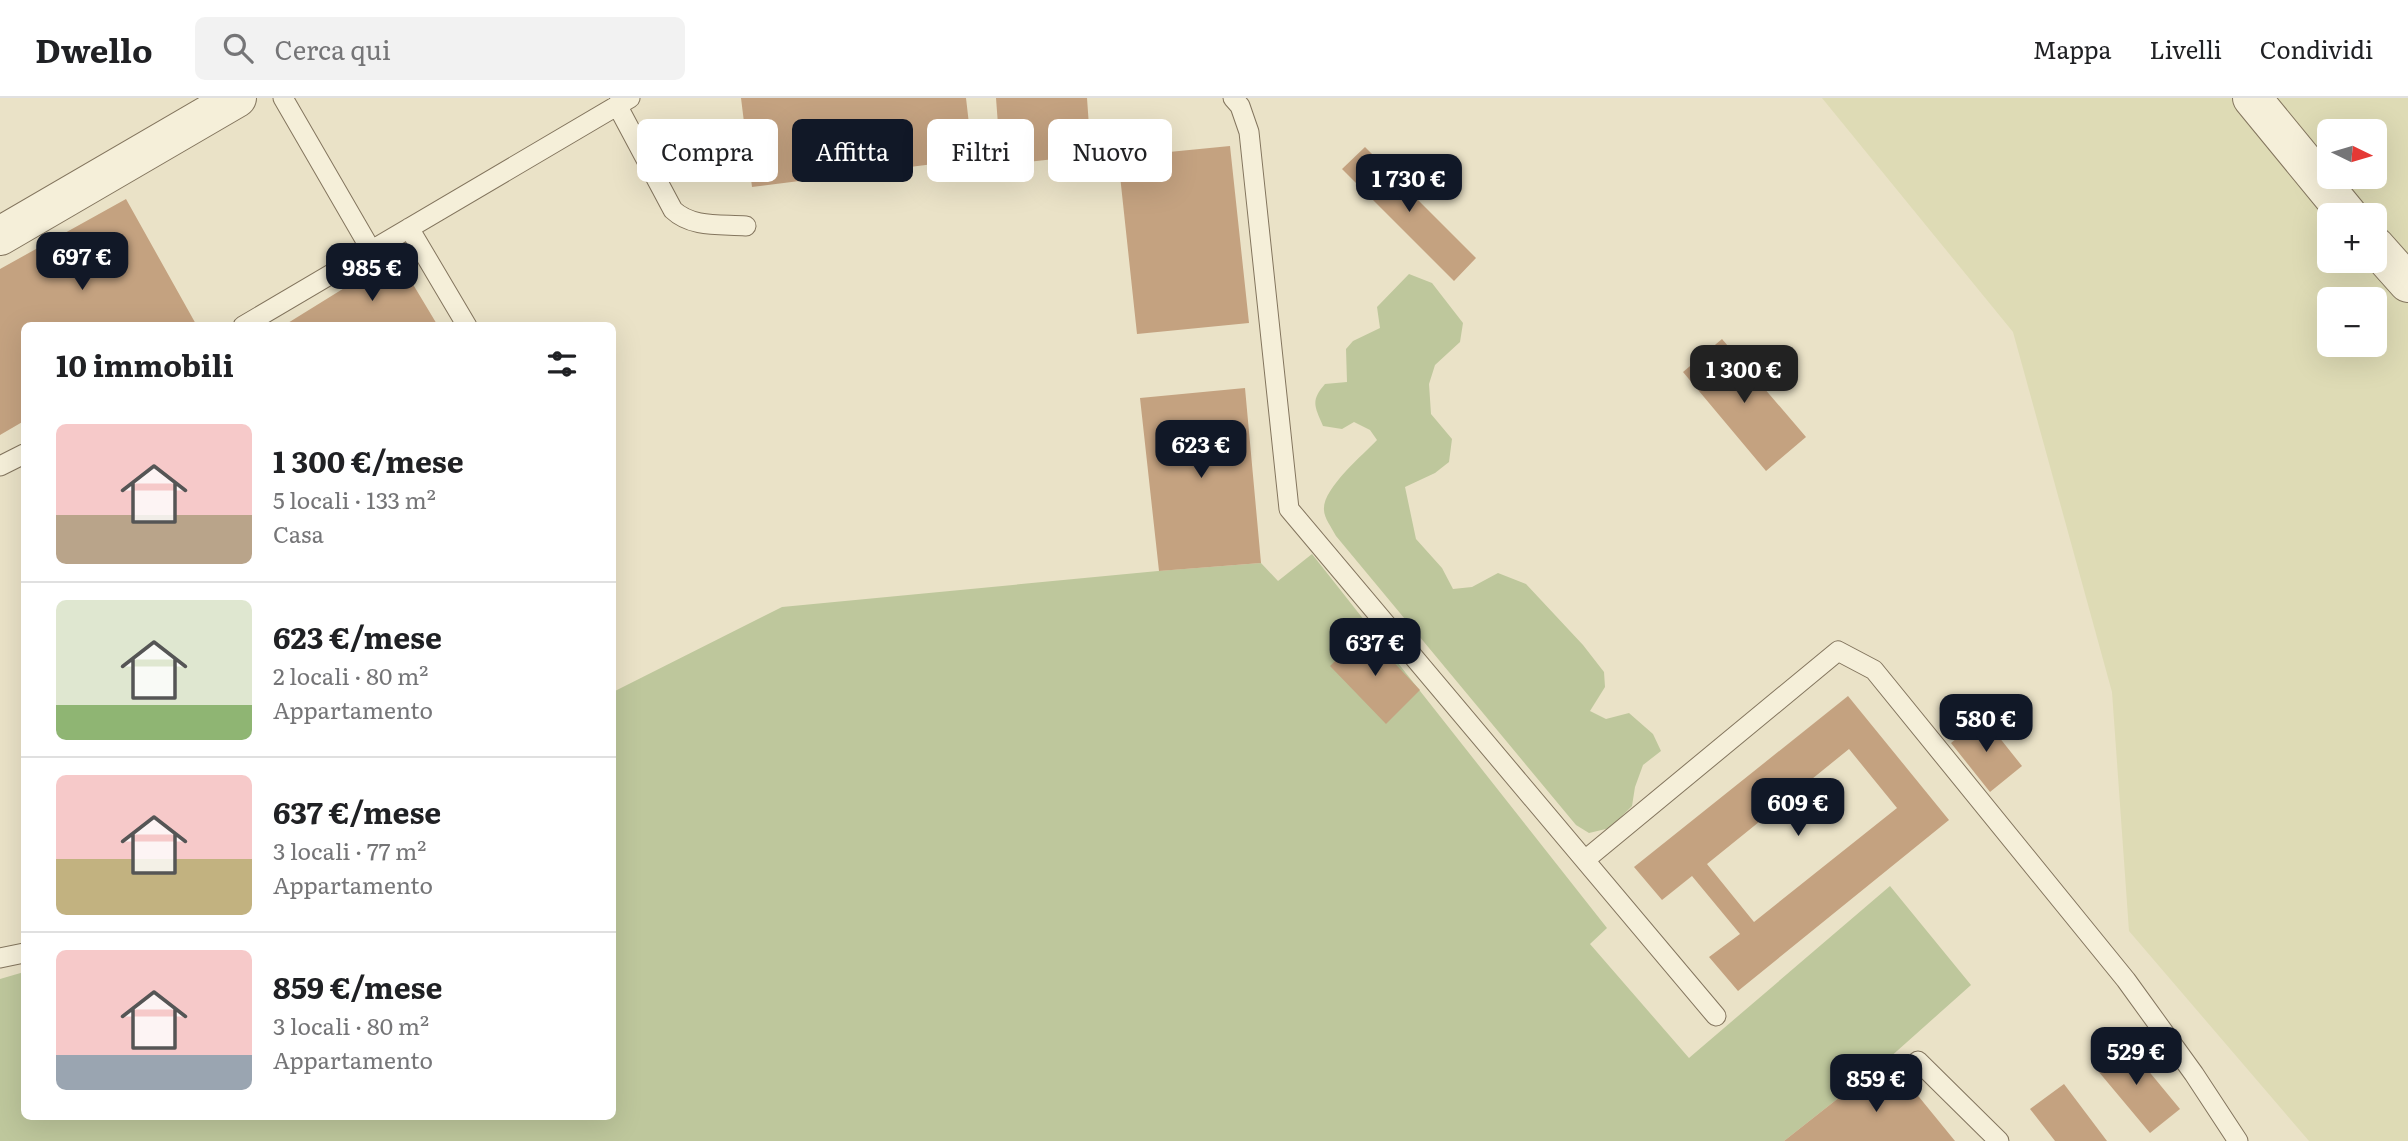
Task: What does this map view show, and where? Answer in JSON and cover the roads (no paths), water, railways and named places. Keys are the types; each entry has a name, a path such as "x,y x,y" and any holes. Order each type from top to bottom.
{"street":[{"path":"0,236 237,98"},
{"path":"2252,98 2338,203"},
{"path":"2387,259 2408,283"}],"lane":[{"path":"283,98 370,250"},
{"path":"1233,98 1240,106 1249,132 1289,509 1716,1016"},
{"path":"250,322 624,102 673,210 681,218 693,222 746,226"},
{"path":"409,228 465,322"},
{"path":"0,466 21,456"},
{"path":"1585,860 1838,651 1874,670 2126,980 2194,1074 2238,1141"},
{"path":"0,958 21,954"},
{"path":"1918,1060 1999,1141"}]}
